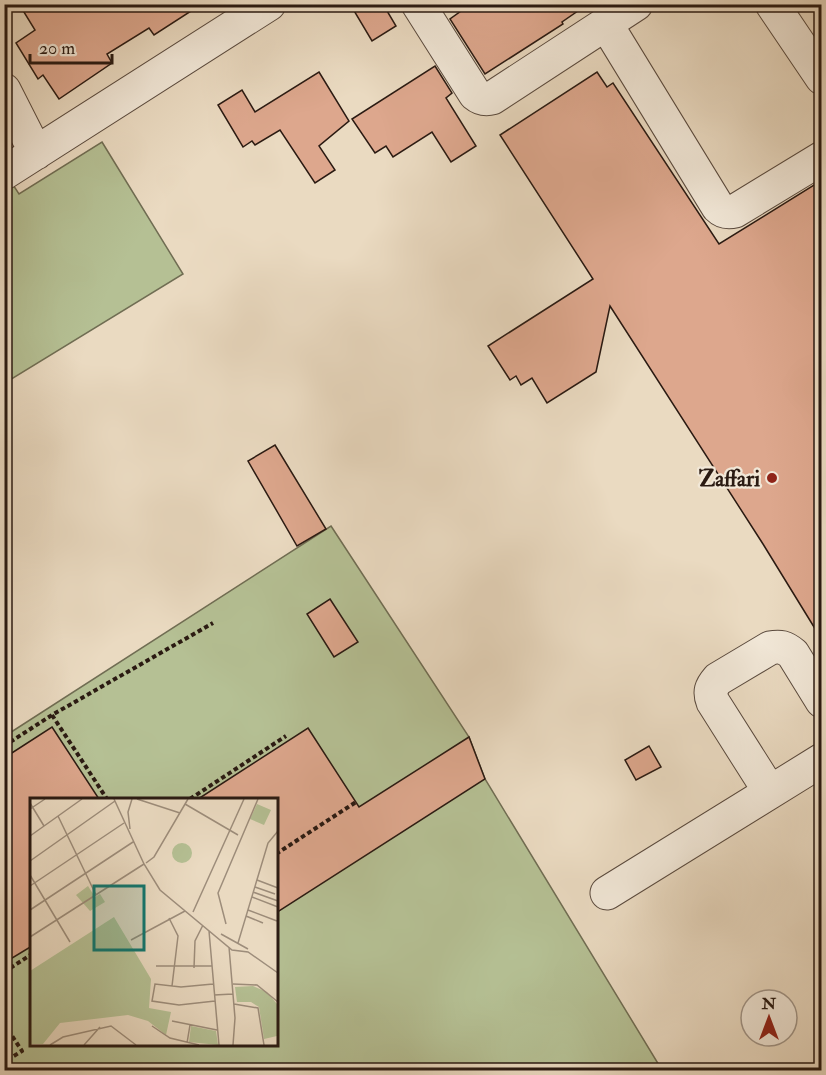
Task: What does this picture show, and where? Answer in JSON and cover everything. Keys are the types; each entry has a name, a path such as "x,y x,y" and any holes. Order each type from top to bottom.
{"street":[{"path":"4,173 269,4"},
{"path":"418,4 475,94 486,99 492,98 636,4"},
{"path":"772,4 818,66"},
{"path":"606,24 722,211 729,213 735,211 822,158"},
{"path":"4,90 36,153"},
{"path":"770,792 713,702 710,694 712,686 718,679 770,648 778,646 786,648 793,654 822,701"},
{"path":"608,893 822,760"}],"path":[{"path":"4,746 52,715 213,623"},
{"path":"52,715 106,798"},
{"path":"192,798 286,736"},
{"path":"278,853 356,802"},
{"path":"4,972 30,955"},
{"path":"4,1024 22,1051 4,1062"}],"green space":[{"path":"102,142 183,274 5,383 4,171 19,194"},
{"path":"331,526 469,737 485,779 662,1070 5,1070 5,736"}],"building":[{"path":"19,4 202,4 154,35 149,28 107,54 112,63 59,99 43,75 38,79 16,43 35,30"},
{"path":"350,4 383,4 396,26 372,41"},
{"path":"471,4 588,4 562,22 563,24 485,74 450,19"},
{"path":"435,66 452,93 446,98 476,146 451,162 432,132 393,157 386,146 375,153 352,119"},
{"path":"319,72 349,121 319,146 335,170 315,183 280,130 255,145 252,141 243,147 218,105 242,90 255,112"},
{"name":"Zaffari","path":"597,72 607,87 613,83 719,244 822,180 822,640 610,306 596,372 547,403 532,378 521,385 516,376 510,380 488,346 593,279 500,135"},
{"path":"275,445 326,529 297,546 248,461"},
{"path":"330,599 358,642 334,657 307,614"},
{"path":"52,727 98,798 30,798 30,947 4,963 4,758"},
{"path":"308,728 359,807 469,737 485,779 278,912 278,798 200,798"},
{"path":"649,746 661,767 636,780 625,760"}],"place":[{"name":"Zaffari","path":"772,478"}]}
